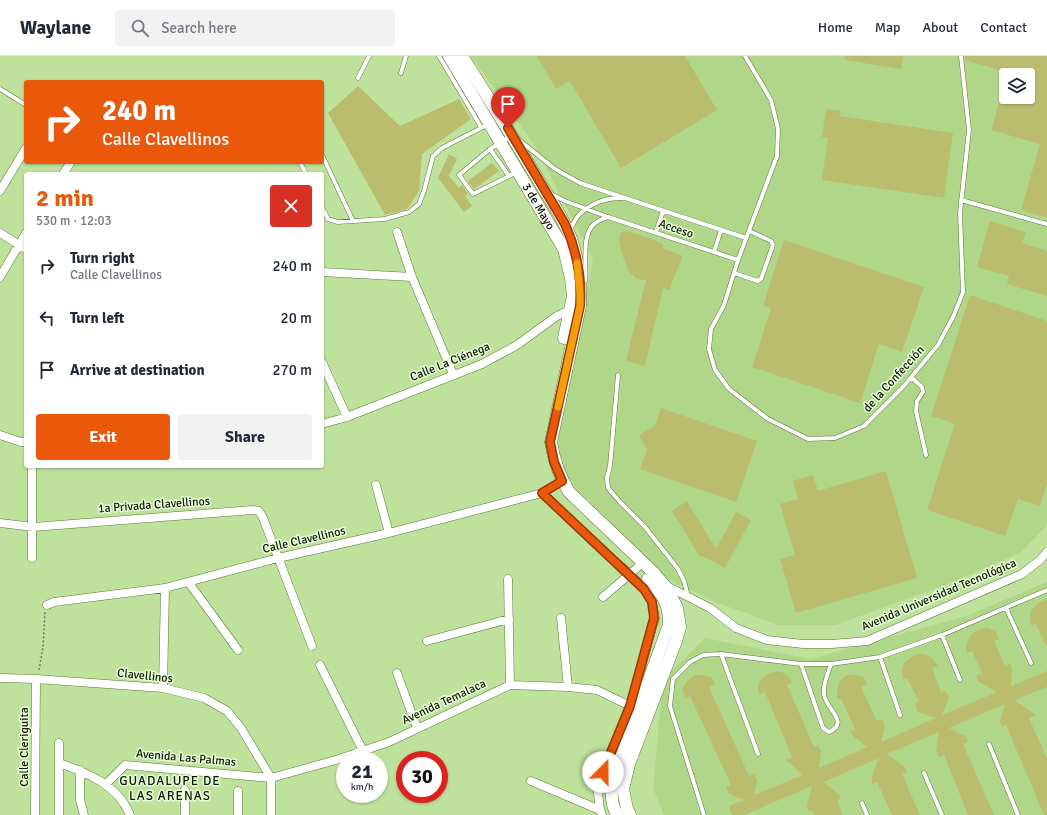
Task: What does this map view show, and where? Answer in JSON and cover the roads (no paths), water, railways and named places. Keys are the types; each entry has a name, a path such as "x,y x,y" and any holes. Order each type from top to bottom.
{"main road":[{"name":"3 de Mayo","path":"449,56 485,126 500,142 514,174 530,186 562,247 571,278 572,296 577,303 546,429 545,450 550,470 574,506 634,571 653,586 665,600 669,612 669,625 661,649 614,775 611,791 613,808 617,815"},
{"path":"462,56 512,135 531,167 542,190 568,232 572,241 577,267 577,303"},
{"path":"559,483 654,573 653,586 668,590 677,608 680,627 676,641 629,764 623,789 627,809 630,815"}],"street":[{"path":"0,191 24,151"},
{"path":"397,232 412,277 453,374"},
{"path":"0,233 22,246 0,277"},
{"path":"324,272 412,277"},
{"name":"Calle La Ciénega","path":"324,423 347,417 453,374 482,364 517,345 577,303"},
{"path":"324,366 347,417"},
{"path":"0,435 24,442"},
{"path":"32,468 32,558"},
{"name":"Calle Clavellinos","path":"47,605 54,602 165,588 278,558 389,533 542,493 559,483"},
{"path":"376,485 389,533"},
{"path":"542,493 604,552 634,571 603,597"},
{"name":"1a Privada Clavellinos","path":"0,523 33,527 253,510 259,512 263,518 312,646"},
{"name":"Avenida Universidad Tecnológica","path":"653,586 688,596 710,608 736,628 767,640 803,644 832,644 867,641 1022,574 1040,560 1047,552"},
{"path":"508,579 510,685"},
{"path":"189,582 238,650"},
{"path":"601,813 597,785 630,706 654,618 652,602 653,586"},
{"path":"163,688 165,588"},
{"path":"561,618 568,687"},
{"path":"427,641 509,619"},
{"path":"320,665 363,751"},
{"path":"397,673 417,728"},
{"name":"Clavellinos","path":"0,678 36,679 163,688 204,698 227,711 242,728 271,778"},
{"name":"Calle Cleriguita","path":"35,815 36,679"},
{"name":"Avenida Temalaca","path":"363,751 389,742 510,685 568,687 597,690 630,706"},
{"path":"59,743 59,815"},
{"name":"Avenida Temalaca","path":"271,778 336,760"},
{"path":"59,763 80,770 106,784 127,807 130,815"},
{"name":"Avenida Las Palmas","path":"106,784 125,765 271,778"},
{"path":"80,770 80,800 84,815"},
{"path":"271,778 271,815"},
{"path":"531,781 601,813"},
{"path":"184,815 185,790"},
{"path":"238,791 238,815"}],"lane":[{"path":"358,78 369,56"},
{"path":"401,73 406,56"},
{"path":"439,56 485,126"},
{"name":"de la Confección","path":"745,56 771,100 778,129 777,156 738,260 724,305 711,329 709,349 715,370 729,389 768,419 808,439 835,438 864,426 883,408 938,345 954,315 963,292 960,213 969,130 961,56"},
{"path":"0,89 24,104"},
{"path":"324,211 328,219 338,222 385,219 409,212 418,204 424,190 434,156 442,148 485,126 503,121"},
{"path":"512,135 490,149 459,175 474,194 531,167"},
{"name":"Acceso","path":"512,135 555,169 580,183 746,238"},
{"path":"490,149 514,174"},
{"path":"324,159 353,221"},
{"name":"Acceso","path":"542,190 565,201 608,217 738,260"},
{"name":"Acceso","path":"562,247 568,232 579,214 599,202 611,198 626,198"},
{"path":"961,200 1047,224"},
{"path":"656,232 663,211"},
{"path":"577,303 585,280 586,239 589,230 594,223 608,217"},
{"path":"714,252 721,230"},
{"path":"734,273 758,281 761,279 773,245 771,241 749,231"},
{"path":"618,375 610,466 607,478 608,488 645,527 678,569 684,581 688,596"},
{"path":"911,377 922,386 923,392 917,402 916,411 926,455"},
{"path":"704,815 670,706 673,679 690,662 703,655 721,654 801,664 831,664 880,657 942,635 1047,590"},
{"path":"1006,608 1031,663"},
{"path":"942,635 960,680"},
{"path":"721,654 758,754"},
{"path":"880,657 900,715"},
{"path":"801,664 823,728 829,732 836,728 838,724 836,717 825,698 824,686 831,664"},
{"path":"989,744 1018,815"},
{"path":"924,773 942,815"},
{"path":"862,803 867,815"}],"district":[{"name":"GUADALUPE DE LAS ARENAS","path":"170,788"}]}
